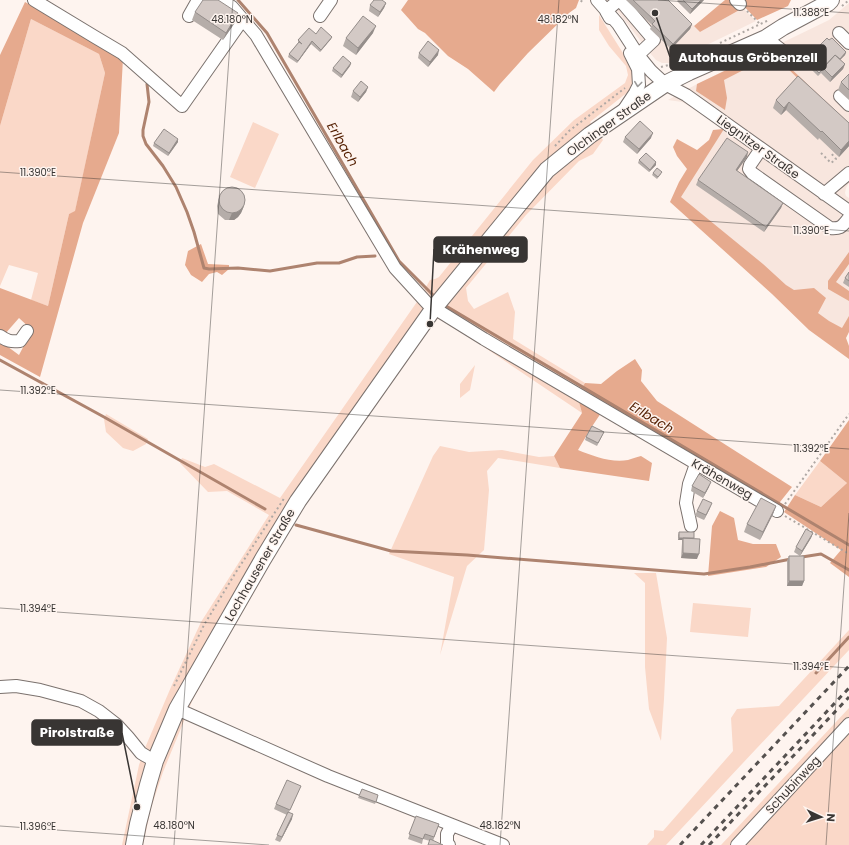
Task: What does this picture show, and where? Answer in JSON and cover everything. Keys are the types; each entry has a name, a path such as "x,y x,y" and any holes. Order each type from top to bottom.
{"main road":[{"name":"Olchinger Straße","path":"434,308 547,170 590,136 665,84 763,31 783,27 831,0"},
{"name":"Lochhausener Straße","path":"134,845 138,824 155,761 177,709 298,501 434,308"}],"street":[{"path":"34,0 122,53 182,106 243,19"},
{"path":"189,16 198,0"},
{"name":"Krähenweg","path":"222,0 232,6 256,34 396,268 427,302 434,308 484,339 696,464 780,509"},
{"path":"320,16 331,0"},
{"path":"596,0 606,11 638,69 639,85 621,114"},
{"path":"606,11 620,0 654,40 638,55"},
{"name":"Liegnitzer Straße","path":"606,11 618,24 650,71 665,84 686,95 849,211"},
{"path":"763,31 794,60"},
{"path":"838,33 849,43"},
{"path":"840,96 849,105"},
{"path":"761,149 750,165 749,169 752,173 830,228 837,229 849,218"},
{"path":"824,194 849,173"},
{"path":"0,336 7,341 20,341 27,331"},
{"path":"691,526 686,503 689,484 696,464"},
{"path":"0,687 16,686 40,690 81,701 99,711 117,725 141,753 155,761"},
{"path":"177,709 328,776 503,845"},
{"name":"Schubinweg","path":"737,845 849,724"},
{"path":"449,845 446,843 447,834 452,825"}],"path":[{"path":"738,2 763,31"},
{"path":"820,153 831,164 836,159 832,152 826,158"},
{"path":"849,414 780,509 849,554"}],"shaded area":[{"path":"408,0 579,0 576,8 528,53 494,92 468,69 448,56 425,33 418,29 401,10"},
{"path":"607,0 668,0 700,32 743,8 756,21 674,61 662,63 656,60"},
{"path":"725,0 735,0 743,8 700,32 694,26"},
{"path":"738,0 791,0 788,6 757,20"},
{"path":"25,2 94,39 123,58 119,133 83,223 40,377 0,355 0,341 19,355 32,330 19,318 5,334 0,331 0,288 48,306 69,214 75,211 105,73 99,54 31,19 0,126 0,55"},
{"path":"849,3 849,183 845,193 849,198 849,322 842,336 673,203 724,129 697,110 682,102 668,100 697,84 829,20"},
{"path":"599,15 633,69 633,88 590,122 603,140 593,154 579,161 526,215 466,288 468,301 474,309 508,292 515,312 513,339 585,383 579,392 439,318 434,320 303,506 193,699 163,772 151,808 143,845 122,845 139,765 171,687 201,622 269,515 227,491 208,492 180,463 182,458 205,467 214,464 280,498 419,299 430,280 439,277 533,160 574,120 625,83 628,75 626,66 609,46 599,30"},
{"path":"31,19 99,54 105,73 75,212 69,214 48,306 31,300 38,273 9,265 0,286 0,126"},
{"path":"770,49 849,123 847,127 772,53 761,61 724,80 727,98 725,110 696,91 697,84"},
{"path":"253,122 279,134 255,188 230,177"},
{"path":"724,129 681,197 763,264 786,285 794,290 814,288 826,298 818,313 829,321 842,328 849,316 849,332 846,338 849,346 849,359 809,330 772,294 670,202 687,169 677,156 673,147 677,139 697,150 709,140 713,130"},
{"path":"201,244 208,264 229,265 229,269 222,275 217,272 209,274 202,282 191,275 185,265 188,251"},
{"path":"849,252 849,264 836,282 849,291 849,301 828,289 828,281"},
{"path":"484,339 577,395 582,413 484,347"},
{"path":"635,359 642,370 641,381 657,401 792,487 776,507 605,407 578,450 596,457 615,461 628,460 641,456 652,463 649,481 560,468 554,456 582,413 577,395 585,383 601,384"},
{"path":"475,365 470,390 460,398 460,384"},
{"path":"106,414 148,439 146,444 133,451 123,448 106,432 104,419"},
{"path":"849,420 849,577 830,563 841,550 784,512 795,495 821,507 847,483 820,461"},
{"path":"440,446 469,452 502,450 539,457 554,456 560,468 498,458 487,471 489,490 484,550 467,566 440,655 454,577 389,554 433,456"},
{"path":"820,461 847,483 821,507 795,495"},
{"path":"720,511 734,518 738,540 753,544 776,544 781,557 766,567 708,576 712,526"},
{"path":"634,573 656,573 667,638 661,741 649,709 645,667 645,583"},
{"path":"693,603 751,608 748,637 690,632"},
{"path":"849,630 849,650 666,845 647,845 654,837 654,830 663,831 733,751 731,718 737,709 779,706"},
{"path":"849,708 849,721 734,845 721,845"},
{"path":"849,729 849,845 740,845"}],"building":[{"path":"203,0 218,0 238,13 226,33 195,12"},
{"path":"374,0 382,0 386,3 380,12 370,5"},
{"path":"633,0 668,0 692,24 673,44 652,24 655,21"},
{"path":"683,0 701,0 692,9"},
{"path":"363,16 376,26 358,48 346,38"},
{"path":"321,27 332,37 321,50 312,41 298,61 289,54 299,42 302,44 298,40 309,28 316,34"},
{"path":"827,38 829,40 832,38 846,52 840,59 835,55 819,73 809,63 808,64 804,61"},
{"path":"428,41 439,50 430,62 419,53"},
{"path":"835,55 845,64 832,77 823,68"},
{"path":"343,56 351,63 342,75 333,68"},
{"path":"849,74 849,90 841,82"},
{"path":"798,76 849,123 849,141 841,150 789,102 784,108 776,100"},
{"path":"361,81 368,87 360,97 353,91"},
{"path":"640,121 653,133 639,149 625,137"},
{"path":"164,129 178,139 169,153 154,143"},
{"path":"727,138 748,152 736,170 783,203 766,227 698,180"},
{"path":"646,153 656,162 650,170 639,160"},
{"path":"657,168 662,172 658,177 653,173"},
{"path":"232,187 241,191 245,200 241,209 232,213 223,209 219,200 223,191"},
{"path":"849,272 849,281 845,278"},
{"path":"592,426 604,432 598,443 586,437"},
{"path":"699,474 711,482 705,493 692,486"},
{"path":"761,498 776,506 763,532 747,524"},
{"path":"703,499 712,503 706,515 697,511"},
{"path":"806,529 813,533 802,551 796,547"},
{"path":"679,532 694,532 694,538 679,538"},
{"path":"683,538 700,539 699,554 683,553"},
{"path":"789,556 804,556 804,581 789,581"},
{"path":"287,780 301,786 290,810 276,804"},
{"path":"362,789 378,795 376,802 359,796"},
{"path":"288,812 293,814 282,837 277,835"},
{"path":"416,816 439,824 434,837 425,834 423,839 409,834"},
{"path":"430,839 443,845 428,845"}],"waterway":[{"name":"Erlbach","path":"238,0 267,33 399,261 434,296"},
{"path":"147,84 149,102 143,136 146,144 163,166 176,187 194,232 204,268 238,268 270,271 317,263 339,263 357,257 375,256"},
{"name":"Erlbach","path":"446,306 849,545"},
{"path":"0,360 104,417 265,509"},
{"path":"296,525 391,551 467,555 704,574 791,559"},
{"path":"802,557 821,554 849,570"},
{"path":"816,673 849,637"}],"railway":[{"path":"680,845 849,666"},
{"path":"701,845 849,688"},
{"path":"709,845 849,697"}],"place":[{"name":"Autohaus Gröbenzell","path":"655,13"},
{"name":"Krähenweg","path":"430,324"},
{"name":"Pirolstraße","path":"137,807"}]}
